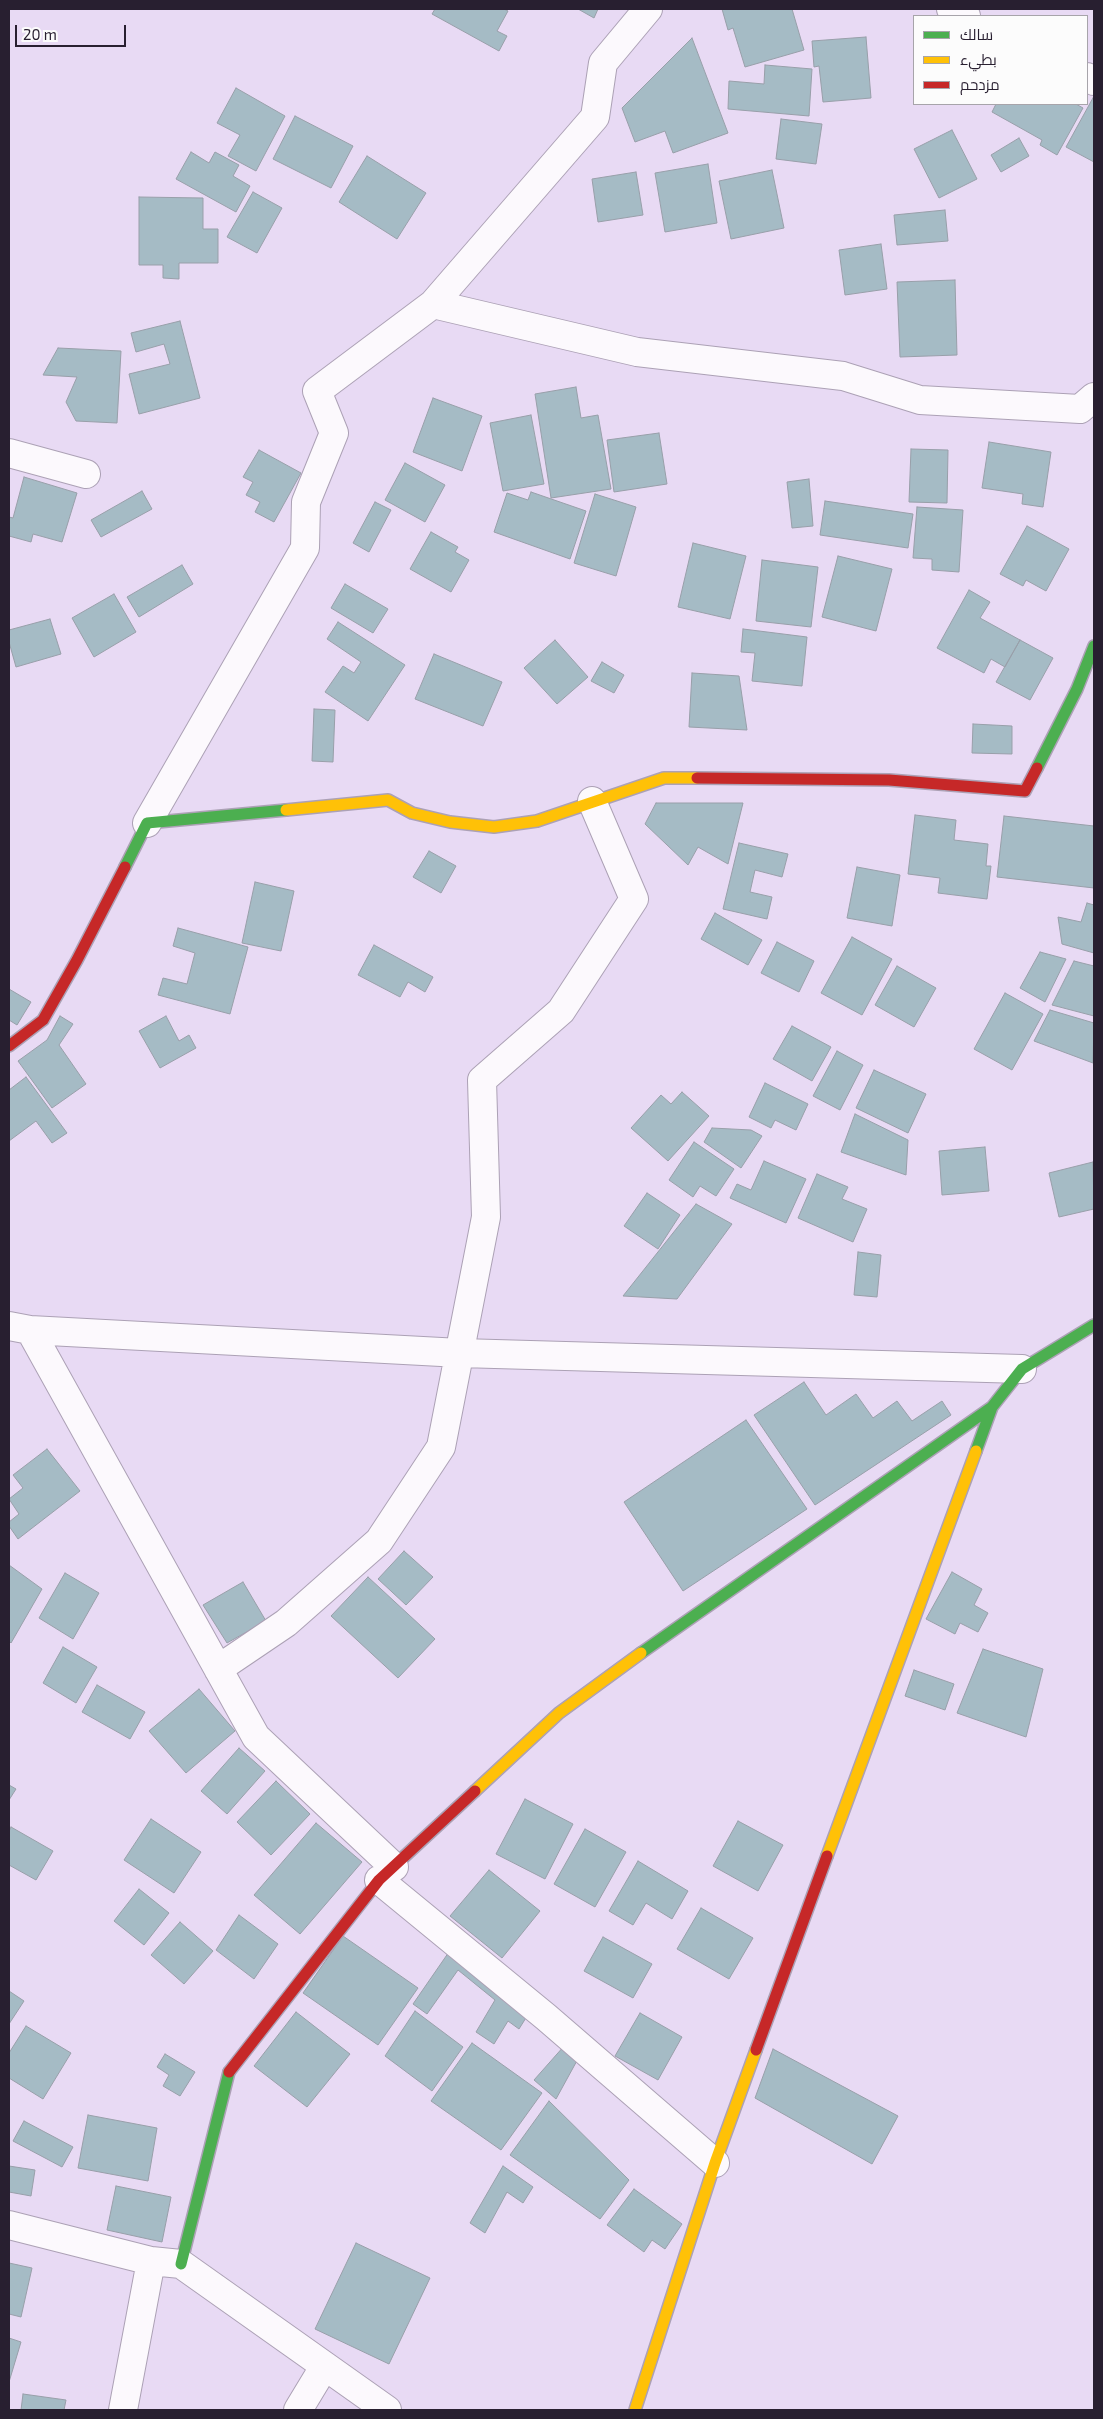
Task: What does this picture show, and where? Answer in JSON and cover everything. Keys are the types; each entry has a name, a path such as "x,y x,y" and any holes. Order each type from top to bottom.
{"street":[{"path":"9,1046 43,1020 77,960 147,824 305,548 306,502 334,433 318,390 434,304 595,117 602,63 648,9"},
{"path":"951,9 964,15"},
{"path":"434,304 638,352 843,376 920,400 1080,409 1094,397"},
{"path":"9,453 86,474"},
{"path":"147,824 388,800 412,813 450,822 494,827 537,821 664,778 889,780 1025,791 1077,689 1094,646"},
{"path":"218,1669 286,1623 379,1541 441,1447 486,1217 482,1080 562,1011 634,899 592,801"},
{"path":"181,2264 227,2074 387,1873 559,1713 706,1606 992,1407 1022,1369 1094,1325"},
{"path":"20,1328 460,1353 1022,1369"},
{"path":"20,1328 256,1737 387,1873 546,2017 715,2163"},
{"path":"635,2410 715,2163 992,1407"},
{"path":"9,2225 152,2261 181,2264 387,2410"},
{"path":"123,2410 152,2261"},
{"path":"298,2410 324,2367"}],"building":[{"path":"435,9 504,9 508,11 497,31 507,36 499,51 432,14"},
{"path":"578,9 598,9 594,18"},
{"path":"722,9 792,9 804,50 745,67 733,28 728,30"},
{"path":"866,37 871,98 823,102 819,66 814,67 812,41"},
{"path":"692,38 728,133 673,153 665,131 635,142 622,108"},
{"path":"765,65 812,69 809,116 728,109 729,81 764,84"},
{"path":"236,88 285,116 256,171 228,156 240,135 217,123"},
{"path":"1094,96 1094,162 1066,147"},
{"path":"996,105 1078,105 1083,108 1057,155 1040,145 1042,140 992,112"},
{"path":"295,116 353,146 331,188 273,159"},
{"path":"781,119 822,124 816,164 776,159"},
{"path":"952,130 977,179 939,198 914,149"},
{"path":"1019,138 1029,156 1001,172 991,155"},
{"path":"191,152 209,163 215,152 239,165 233,176 250,186 236,212 176,179"},
{"path":"367,156 426,193 397,239 339,202"},
{"path":"708,164 717,223 665,232 655,173"},
{"path":"772,170 784,228 731,239 719,181"},
{"path":"636,172 643,215 598,222 592,179"},
{"path":"253,192 282,208 257,253 227,237"},
{"path":"139,197 203,198 203,229 218,229 218,263 179,263 179,279 163,278 163,265 139,265"},
{"path":"945,210 948,241 897,245 894,215"},
{"path":"881,244 887,289 845,295 839,250"},
{"path":"955,280 957,355 900,357 897,282"},
{"path":"180,321 200,398 139,414 129,374 170,364 164,344 136,352 131,333"},
{"path":"58,348 121,351 117,423 76,421 66,402 77,377 43,375"},
{"path":"576,387 581,418 598,415 611,489 551,498 535,394"},
{"path":"433,398 482,416 462,471 413,452"},
{"path":"531,415 544,484 503,491 490,423"},
{"path":"659,433 667,484 614,492 607,440"},
{"path":"989,442 1051,452 1043,507 1022,504 1023,494 982,488"},
{"path":"911,449 948,450 947,503 909,502"},
{"path":"259,450 301,473 274,522 255,512 260,502 246,495 253,482 243,477"},
{"path":"405,463 445,485 425,522 385,500"},
{"path":"24,477 77,493 62,542 33,534 31,542 9,536 9,517 13,518"},
{"path":"809,479 813,526 792,528 787,482"},
{"path":"142,491 152,509 101,537 91,520"},
{"path":"531,492 586,511 570,559 494,532 507,493 528,500"},
{"path":"595,494 636,507 616,576 574,563"},
{"path":"825,501 913,514 908,548 820,535"},
{"path":"375,502 391,510 369,552 353,543"},
{"path":"917,507 963,510 959,572 932,570 932,559 913,558"},
{"path":"1027,526 1069,549 1046,591 1026,580 1023,586 1000,574"},
{"path":"431,532 458,547 455,552 469,560 451,592 410,569"},
{"path":"693,543 746,556 730,619 678,607"},
{"path":"838,556 892,569 876,631 822,617"},
{"path":"762,560 818,567 811,627 756,621"},
{"path":"182,565 193,584 139,617 127,597"},
{"path":"345,584 388,609 373,633 331,608"},
{"path":"969,590 990,602 980,618 1020,640 1005,667 991,659 984,673 937,648"},
{"path":"114,594 136,632 94,657 72,618"},
{"path":"50,619 61,654 16,667 9,642 9,630"},
{"path":"338,622 405,665 368,721 325,692 343,666 354,673 361,662 327,639"},
{"path":"743,629 807,637 802,686 752,681 755,653 741,652"},
{"path":"555,640 588,677 557,704 524,668"},
{"path":"1020,640 1053,658 1030,700 996,682"},
{"path":"434,654 502,682 483,726 415,699"},
{"path":"602,662 624,675 614,693 591,681"},
{"path":"692,673 739,676 747,730 689,727"},
{"path":"314,709 335,710 333,762 312,761"},
{"path":"973,724 1012,726 1012,754 972,753"},
{"path":"656,803 743,803 728,864 698,847 688,865 645,824"},
{"path":"915,815 956,820 954,840 988,844 986,866 991,866 987,899 938,893 940,878 908,874"},
{"path":"1004,816 1094,826 1094,888 997,877"},
{"path":"739,843 788,854 782,877 755,870 750,892 772,897 767,919 723,909"},
{"path":"429,851 456,866 441,893 413,877"},
{"path":"857,867 900,875 892,926 847,918"},
{"path":"255,882 294,891 281,951 242,943"},
{"path":"1087,903 1094,905 1094,953 1062,944 1058,917 1081,922"},
{"path":"715,913 762,940 748,965 701,939"},
{"path":"178,928 248,947 230,1014 158,995 163,978 187,984 195,953 173,946"},
{"path":"852,937 892,959 862,1015 821,993"},
{"path":"777,942 814,961 799,992 761,973"},
{"path":"374,945 433,977 425,992 408,982 400,997 358,975"},
{"path":"1040,952 1066,959 1045,1002 1020,988"},
{"path":"1074,961 1094,966 1094,1016 1052,1005"},
{"path":"897,966 936,988 914,1027 875,1005"},
{"path":"9,989 31,1002 17,1025 9,1020"},
{"path":"1005,993 1043,1014 1012,1070 974,1049"},
{"path":"1050,1010 1094,1023 1093,1063 1034,1041"},
{"path":"60,1016 73,1024 59,1045 86,1084 52,1108 18,1061 47,1040"},
{"path":"166,1016 179,1041 189,1035 196,1048 160,1068 139,1031"},
{"path":"792,1026 831,1047 812,1081 773,1059"},
{"path":"837,1051 863,1065 840,1110 813,1096"},
{"path":"874,1070 926,1094 908,1133 856,1108"},
{"path":"26,1077 67,1133 52,1143 36,1121 9,1141 9,1090"},
{"path":"765,1083 808,1104 796,1130 775,1120 771,1128 749,1117"},
{"path":"682,1092 709,1116 668,1161 631,1128 661,1095 671,1104"},
{"path":"855,1114 908,1140 906,1175 841,1152"},
{"path":"712,1128 751,1130 762,1136 741,1168 704,1142"},
{"path":"694,1142 734,1169 716,1196 700,1186 693,1197 669,1180"},
{"path":"985,1147 989,1191 942,1195 939,1151"},
{"path":"764,1161 806,1179 786,1223 730,1198 737,1184 751,1190"},
{"path":"1093,1162 1094,1209 1059,1217 1049,1173"},
{"path":"817,1174 848,1187 842,1199 867,1209 853,1242 798,1218"},
{"path":"647,1193 680,1215 658,1249 624,1226"},
{"path":"696,1204 732,1224 677,1299 623,1296"},
{"path":"858,1252 881,1255 877,1297 854,1295"},
{"path":"804,1382 826,1415 856,1394 873,1418 897,1401 912,1421 942,1401 951,1415 815,1505 754,1415"},
{"path":"746,1420 807,1509 683,1591 624,1502"},
{"path":"47,1449 80,1491 18,1539 9,1526 9,1522 19,1514 9,1499 23,1488 13,1475"},
{"path":"404,1551 433,1577 406,1605 378,1579"},
{"path":"9,1565 42,1589 11,1643 9,1641"},
{"path":"952,1572 982,1589 974,1605 988,1613 978,1632 960,1623 955,1634 926,1619"},
{"path":"65,1573 99,1593 73,1639 39,1618"},
{"path":"368,1577 435,1639 398,1678 331,1616"},
{"path":"243,1582 266,1621 227,1643 203,1605"},
{"path":"63,1647 97,1667 76,1703 43,1683"},
{"path":"983,1649 1043,1669 1026,1737 957,1713"},
{"path":"914,1670 954,1684 945,1710 905,1696"},
{"path":"97,1685 145,1712 130,1739 82,1712"},
{"path":"199,1689 235,1731 186,1773 149,1731"},
{"path":"239,1748 265,1771 227,1814 201,1791"},
{"path":"276,1781 310,1814 271,1855 237,1822"},
{"path":"9,1785 16,1789 9,1800"},
{"path":"525,1799 573,1824 545,1879 496,1854"},
{"path":"151,1819 201,1852 174,1893 124,1860"},
{"path":"738,1821 783,1845 758,1891 713,1866"},
{"path":"316,1823 362,1862 300,1934 254,1895"},
{"path":"11,1827 53,1851 36,1880 9,1865 9,1831"},
{"path":"585,1829 626,1852 595,1907 554,1884"},
{"path":"638,1861 688,1891 672,1919 646,1903 633,1925 609,1911"},
{"path":"489,1870 540,1911 502,1958 450,1916"},
{"path":"139,1889 169,1913 144,1945 114,1921"},
{"path":"701,1908 753,1938 729,1979 677,1949"},
{"path":"239,1915 278,1944 254,1979 216,1950"},
{"path":"180,1922 213,1951 184,1984 151,1955"},
{"path":"343,1936 418,1988 378,2045 303,1993"},
{"path":"603,1937 652,1964 633,1998 584,1971"},
{"path":"451,1949 529,2013 519,2029 508,2021 494,2044 476,2032 495,2000 458,1970 427,2014 413,2004"},
{"path":"9,1991 24,2001 9,2024"},
{"path":"415,2011 463,2047 432,2091 385,2056"},
{"path":"296,2012 350,2054 307,2107 254,2066"},
{"path":"640,2013 682,2037 658,2080 615,2056"},
{"path":"26,2026 71,2053 43,2099 9,2078 9,2053"},
{"path":"472,2043 542,2093 501,2150 431,2101"},
{"path":"565,2045 579,2057 556,2099 534,2080"},
{"path":"773,2049 898,2116 872,2164 755,2098"},
{"path":"165,2054 195,2072 180,2096 163,2086 169,2075 157,2067"},
{"path":"549,2101 629,2180 600,2219 510,2155"},
{"path":"88,2115 157,2128 148,2181 78,2168"},
{"path":"24,2121 73,2147 62,2167 13,2141"},
{"path":"9,2166 35,2170 31,2196 9,2192"},
{"path":"503,2166 533,2187 523,2203 507,2192 485,2233 470,2223"},
{"path":"116,2186 171,2197 162,2242 107,2230"},
{"path":"634,2189 682,2224 665,2249 652,2240 644,2252 607,2225"},
{"path":"356,2243 430,2278 389,2364 315,2329"},
{"path":"9,2263 32,2268 21,2317 9,2314"},
{"path":"9,2338 21,2342 9,2382"},
{"path":"23,2394 66,2400 64,2410 21,2410"}],"traffic: fast":[{"path":"1037,768 1077,689 1094,646"},
{"path":"125,867 147,823 286,810"},
{"path":"976,1451 992,1407 1022,1369 1094,1325"},
{"path":"641,1653 992,1407"},
{"path":"181,2264 229,2072"}],"traffic: slow":[{"path":"286,810 388,800 412,813 450,822 494,827 537,821 664,778 697,778"},
{"path":"827,1856 976,1451"},
{"path":"475,1791 559,1713 641,1653"},
{"path":"635,2410 715,2163 756,2050"}],"traffic: jam":[{"path":"697,778 889,780 1025,791 1037,768"},
{"path":"9,1046 43,1020 77,960 125,867"},
{"path":"229,2072 379,1880 475,1791"},
{"path":"756,2050 827,1856"}]}
